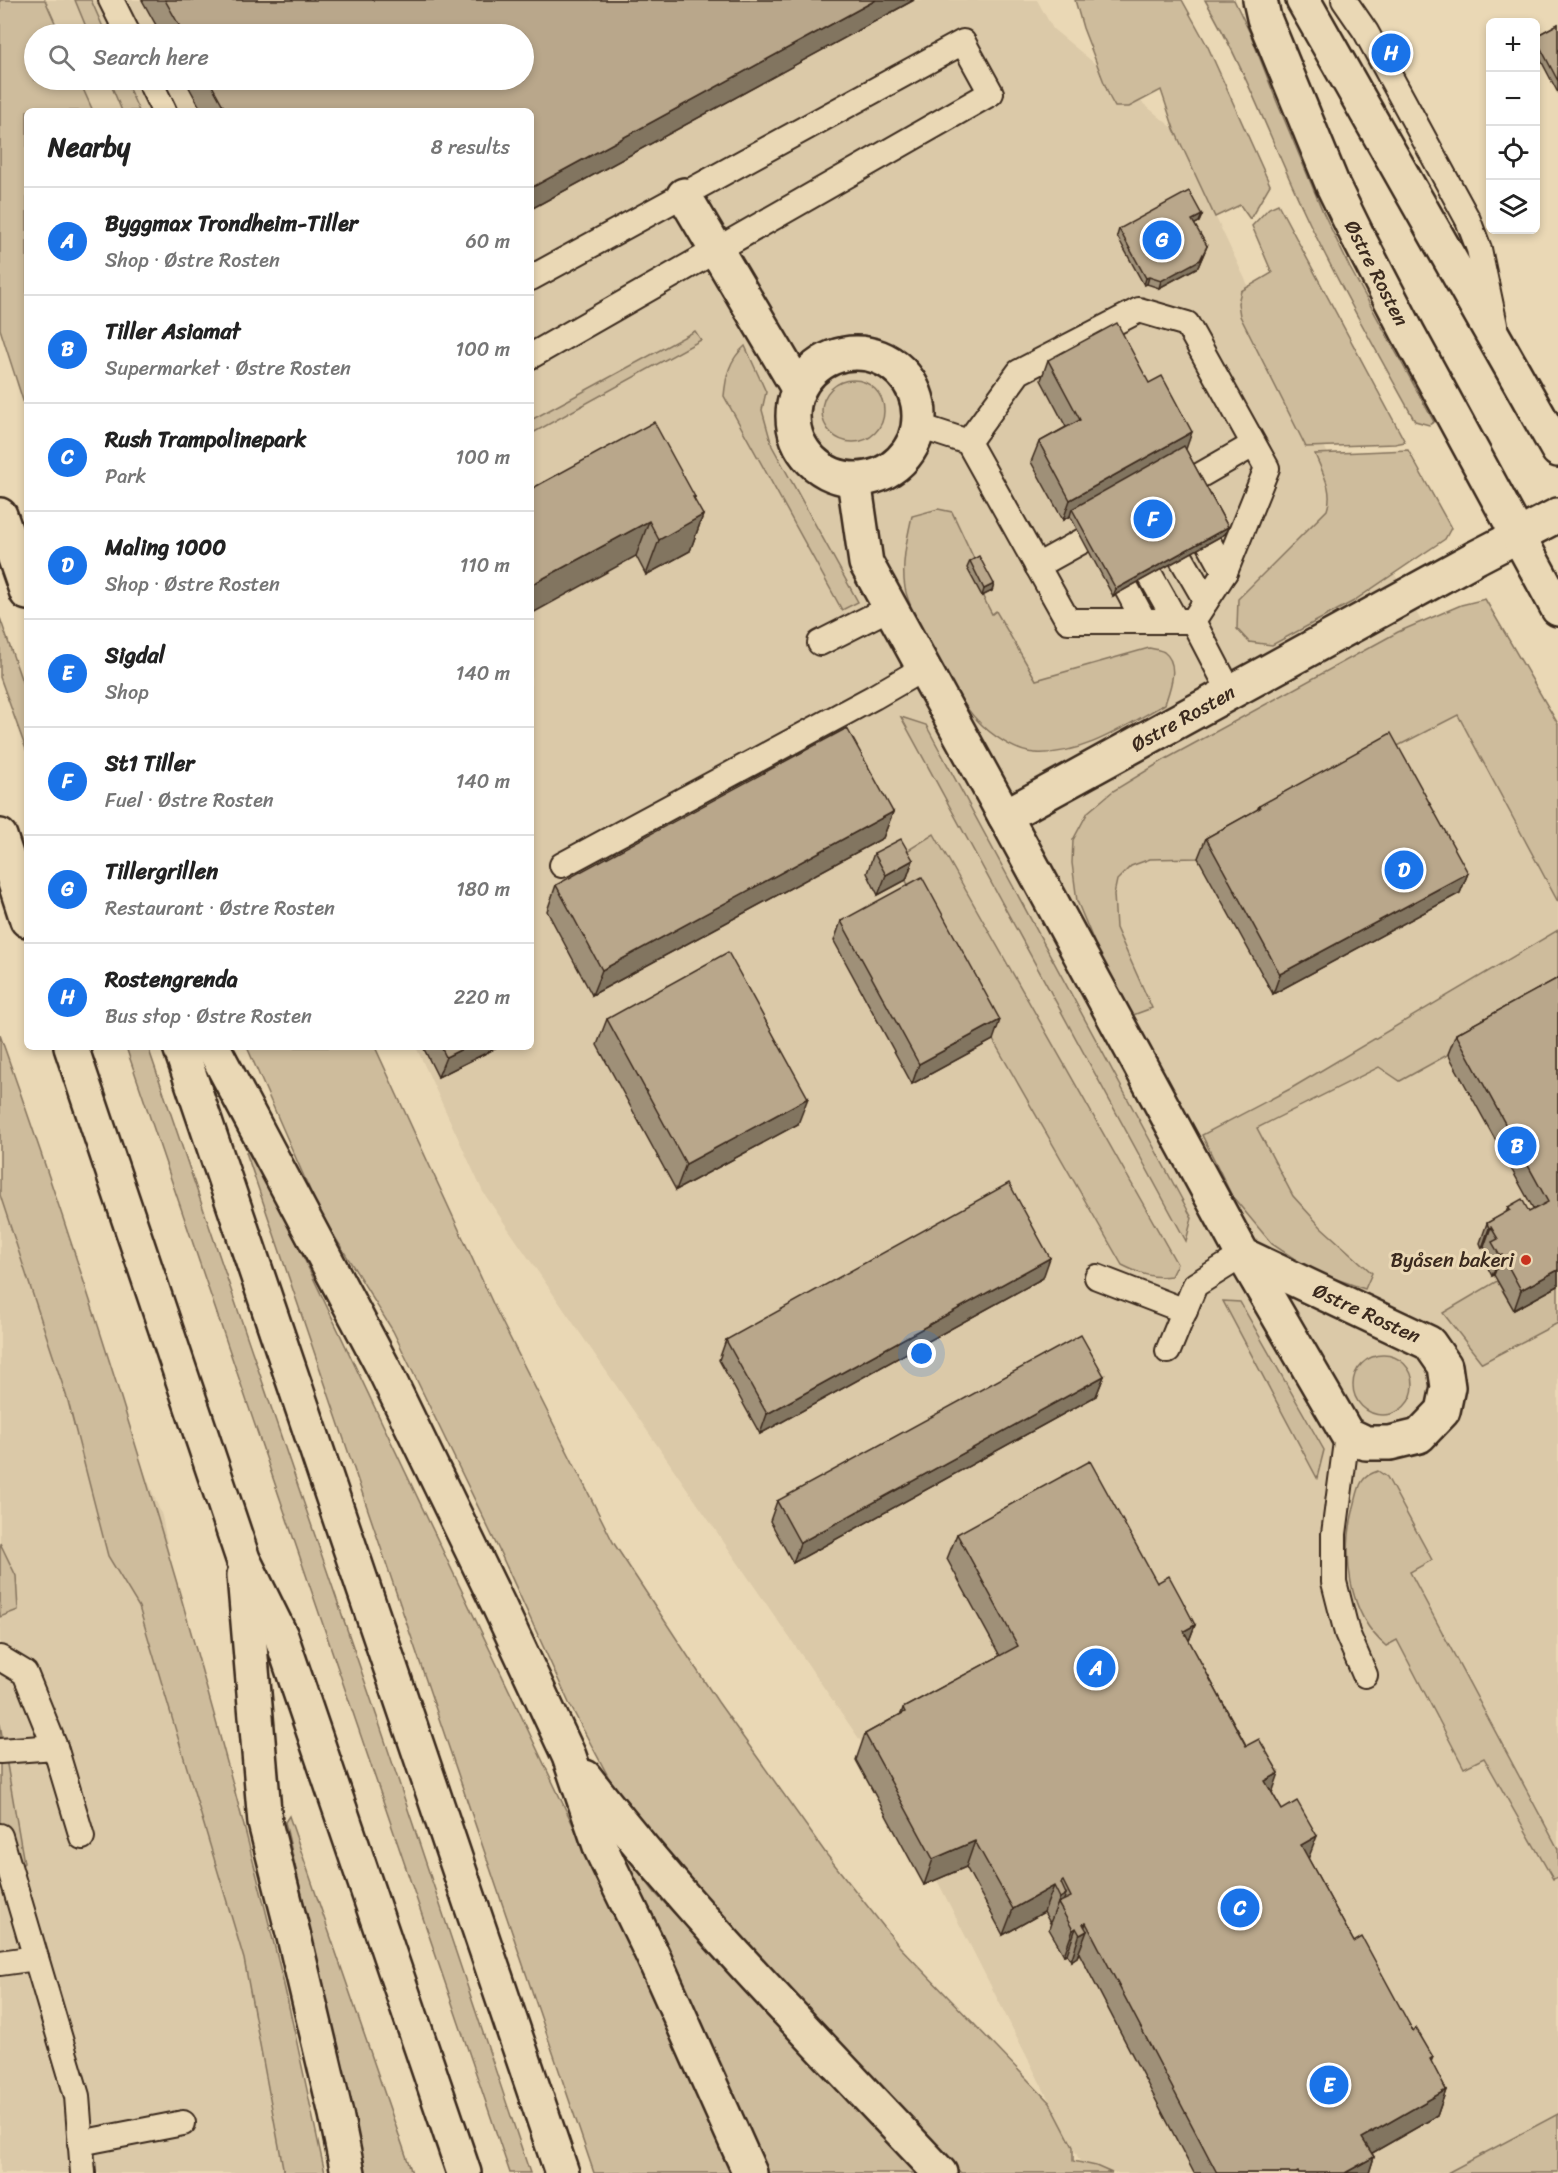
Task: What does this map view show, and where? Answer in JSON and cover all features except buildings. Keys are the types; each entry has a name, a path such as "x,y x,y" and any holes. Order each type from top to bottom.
{"main road":[{"name":"Østre Rosten","path":"1260,0 1264,18 1338,196 1408,333 1558,609"},
{"path":"1303,0 1558,450"},
{"path":"684,195 798,388"},
{"path":"845,353 875,355 901,370 916,396 919,426 907,454 884,473 854,480 824,471 801,449 792,419 798,388 818,365 845,353"},
{"path":"854,480 866,563 1243,1255 1347,1434"},
{"path":"0,515 24,584"},
{"path":"1518,536 1558,515"},
{"name":"Østre Rosten","path":"1005,816 1518,536"},
{"path":"0,837 24,911"},
{"path":"72,1050 243,1559 281,1636 464,2173"},
{"path":"181,1050 562,2173"},
{"path":"215,1050 384,1369 569,1756 601,1849 652,1954 750,2173"},
{"name":"Østre Rosten","path":"1243,1255 1429,1343 1445,1366 1448,1387 1443,1411 1419,1436 1390,1443 1366,1443 1347,1434"},
{"path":"243,1559 265,1823 336,2114 348,2173"},
{"path":"569,1756 629,1834 722,1941 940,2173"}],"lane":[{"path":"111,0 123,24"},
{"path":"1344,0 1366,32 1468,220 1479,249 1500,351"},
{"path":"534,276 963,42 991,93 534,354"},
{"path":"154,90 163,108"},
{"path":"919,426 968,442 1068,621 1184,621 1206,601 1226,572 1267,468 1187,324 1139,310 1019,372 968,442"},
{"path":"1037,566 1139,513 1254,445"},
{"path":"1178,488 1226,572"},
{"path":"1139,513 1206,601"},
{"path":"1139,513 1184,621 1230,692"},
{"path":"1097,533 1144,621"},
{"path":"820,643 891,607"},
{"path":"562,865 924,668"},
{"path":"1168,1351 1195,1285 1243,1255"},
{"path":"1097,1277 1185,1311"},
{"path":"1347,1434 1334,1534 1334,1582 1347,1633 1365,1675"},
{"path":"0,1658 25,1672 55,1747 82,1837"},
{"path":"0,1751 55,1747"},
{"path":"0,1836 77,2096 83,2173"},
{"path":"0,1963 36,1958"},
{"path":"80,2143 183,2123"}],"shaded area":[{"path":"0,0 45,0 56,24 24,24 24,90 84,90 92,108 24,108 24,404 0,329"},
{"path":"45,0 1037,0 1053,29 1174,129 1335,469 1558,862 1558,2173 1086,2173 882,1772 483,1192 417,1050 534,1050 534,108 92,108 84,90 534,90 534,24 56,24"},
{"path":"75,0 91,0 102,24 85,24"},
{"path":"1075,0 1182,0 1208,47 1270,185 1250,219 1240,205 1215,217 1174,129 1161,90 1129,107 1115,107 1083,28"},
{"path":"1205,0 1234,0 1250,33 1323,212 1350,268 1434,422 1429,425 1415,421 1349,301 1299,199 1235,56"},
{"path":"113,90 130,90 138,108 121,108"},
{"path":"1278,204 1405,442 1306,447 1240,316 1238,303 1241,291 1272,273 1252,226 1269,208"},
{"path":"695,331 701,340 534,432 534,418"},
{"path":"745,346 766,392 762,410 772,446 858,602 842,610 724,396 729,369 735,357"},
{"path":"853,380 870,385 875,389 879,394 884,411 879,428 875,433 870,437 853,442 836,437 831,433 827,428 822,411 827,394 831,389 836,385"},
{"path":"1408,450 1451,528 1445,539 1352,602 1272,645 1249,642 1237,629 1238,599 1327,510 1328,488 1315,454"},
{"path":"938,509 952,512 976,563 968,568 992,614 996,611 1036,680 1149,648 1164,652 1172,663 1172,677 1165,704 1103,738 1070,750 1052,753 1027,752 1003,741 989,731 969,710 947,677 915,616 905,588 904,561 912,516"},
{"path":"1485,599 1558,724 1558,902 1458,715 1384,753 1198,858 1150,859 1131,866 1117,880 1114,894 1116,928 1152,1008 1133,1015 1100,956 1077,901 1072,863 1073,840 1088,812 1113,791 1164,760 1398,632 1461,605"},
{"path":"0,618 24,687 24,744 0,677"},
{"path":"901,717 926,725 1192,1218 1186,1241"},
{"path":"934,834 1177,1264 1171,1276 1146,1275 1122,1265 993,1040 894,859"},
{"path":"1558,930 1558,994 1400,1081 1379,1067 1257,1128 1293,1196 1321,1227 1372,1273 1365,1289 1313,1271 1272,1244 1232,1196 1202,1135 1290,1089"},
{"path":"0,1035 115,1380 185,1612 279,1964 325,2173 284,2173 244,1959 139,1607 108,1556 68,1401 0,1195"},
{"path":"127,1050 149,1050 377,1717 530,2173 510,2173"},
{"path":"248,1050 376,1050 495,1308 613,1542 718,1702 827,1855 899,1946 1050,2103 1073,2147 1073,2161 1096,2166 1112,2173 961,2173 684,1884 618,1795 569,1703 499,1550 393,1331 320,1213"},
{"path":"0,1109 162,1516 284,2173 0,2173"},
{"path":"253,1151 620,1924 734,2173 594,2173 246,1152"},
{"path":"1497,1281 1514,1310 1558,1286 1558,1323 1482,1363 1443,1313"},
{"path":"1223,1301 1240,1302 1324,1450 1317,1478"},
{"path":"1383,1355 1400,1360 1408,1368 1413,1385 1408,1402 1400,1410 1383,1415 1366,1410 1358,1402 1353,1385 1358,1368 1366,1360"},
{"path":"1378,1471 1387,1477 1432,1560 1410,1572 1558,1849 1558,1877 1553,1879 1484,1758 1464,1768 1397,1640 1386,1646 1363,1617 1351,1582 1348,1544 1360,1484"},
{"path":"0,1543 16,1576 18,1610 0,1617"},
{"path":"0,1724 24,1863 0,1888"},
{"path":"289,1816 412,2173 366,2173 285,1822"},
{"path":"618,1845 655,1893 919,2173 764,2173 615,1848"},
{"path":"1558,2114 1558,2173 1447,2173"}],"place":[{"name":"Rostengrenda","path":"1391,53"},
{"name":"Tillergrillen","path":"1162,240"},
{"name":"St1 Tiller","path":"1153,519"},
{"name":"Maling 1000","path":"1404,870"},
{"name":"Tiller Asiamat","path":"1517,1146"},
{"name":"Byåsen bakeri","path":"1526,1260"},
{"name":"Byggmax Trondheim-Tiller","path":"1096,1668"},
{"name":"Rush Trampolinepark","path":"1240,1908"},
{"name":"Sigdal","path":"1329,2085"}]}
